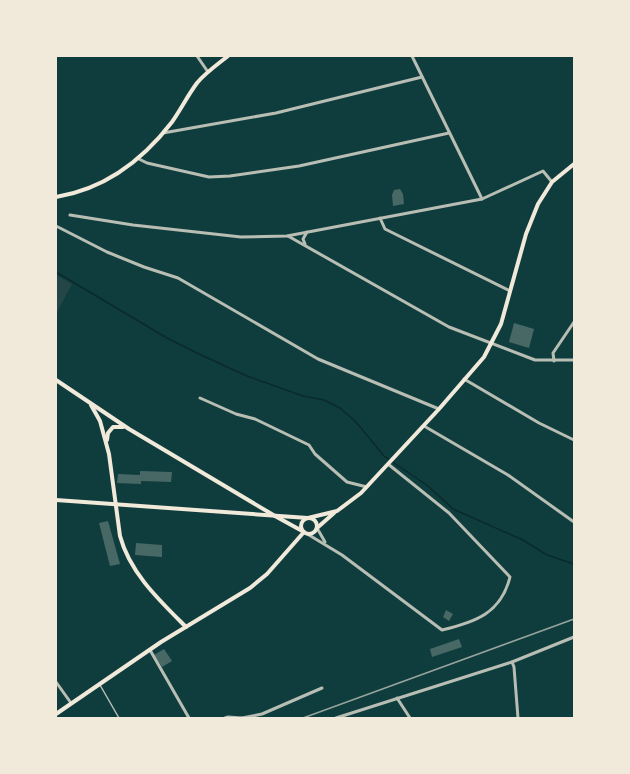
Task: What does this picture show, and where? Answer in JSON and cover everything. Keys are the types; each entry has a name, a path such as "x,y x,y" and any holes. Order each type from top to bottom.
{"main road":[{"path":"56,197 92,187 115,176 139,159 172,121 197,82 228,56"},
{"path":"56,380 129,429 275,516 304,532 311,533 367,487 484,357 493,342 511,292 526,234 538,204 552,182 574,164"},
{"path":"91,404 100,421 107,443 120,536 129,562 161,602 186,627"},
{"path":"107,443 108,433 113,427 119,425 129,429"},
{"path":"56,500 308,518 337,511"},
{"path":"308,518 315,521 317,528"},
{"path":"304,532 302,525 308,518"},
{"path":"56,714 150,650 250,588 267,574 304,532"}],"street":[{"path":"197,56 209,73"},
{"path":"412,56 482,199"},
{"path":"162,133 276,113 422,77"},
{"path":"139,159 147,163 212,178 299,166 449,133"},
{"path":"70,215 133,225 240,237 287,236 482,199 543,171 552,182"},
{"path":"380,218 385,229 511,292"},
{"path":"56,226 107,252 178,278 318,359 439,409"},
{"path":"305,246 303,239 307,232"},
{"path":"287,236 449,327 493,342 534,360 574,360"},
{"path":"554,361 554,353 574,322"},
{"path":"464,379 539,423 574,440"},
{"path":"200,398 236,414 255,419 309,445 315,454 347,482 367,487"},
{"path":"424,426 508,475 574,522"},
{"path":"304,532 328,546 442,630 486,616 504,596 510,577 449,513 388,465"},
{"path":"317,528 328,546"},
{"path":"336,718 512,662 574,637"},
{"path":"150,650 189,718"},
{"path":"512,662 518,718"},
{"path":"56,682 70,703"},
{"path":"225,718 242,718 262,714 322,688"},
{"path":"397,698 410,718"},
{"path":"350,714 352,718"}],"lane":[{"path":"99,684 119,718"}],"shaded area":[{"path":"56,275 72,284 56,314"}],"building":[{"path":"400,189 404,204 393,206 394,190"},
{"path":"514,323 534,329 529,348 509,342"},
{"path":"140,471 172,472 171,482 117,483 118,474 140,475"},
{"path":"108,521 120,564 110,566 99,523"},
{"path":"136,543 162,545 162,557 135,555"},
{"path":"446,610 453,614 449,621 443,617"},
{"path":"459,639 462,647 432,657 430,649"},
{"path":"164,649 172,661 162,667 154,655"}],"waterway":[{"path":"56,272 167,338 199,354 247,376 303,396 324,400 340,408 356,422 384,456 428,486 453,509 523,540 547,555 574,564"}],"railway":[{"path":"303,718 574,619"}]}
